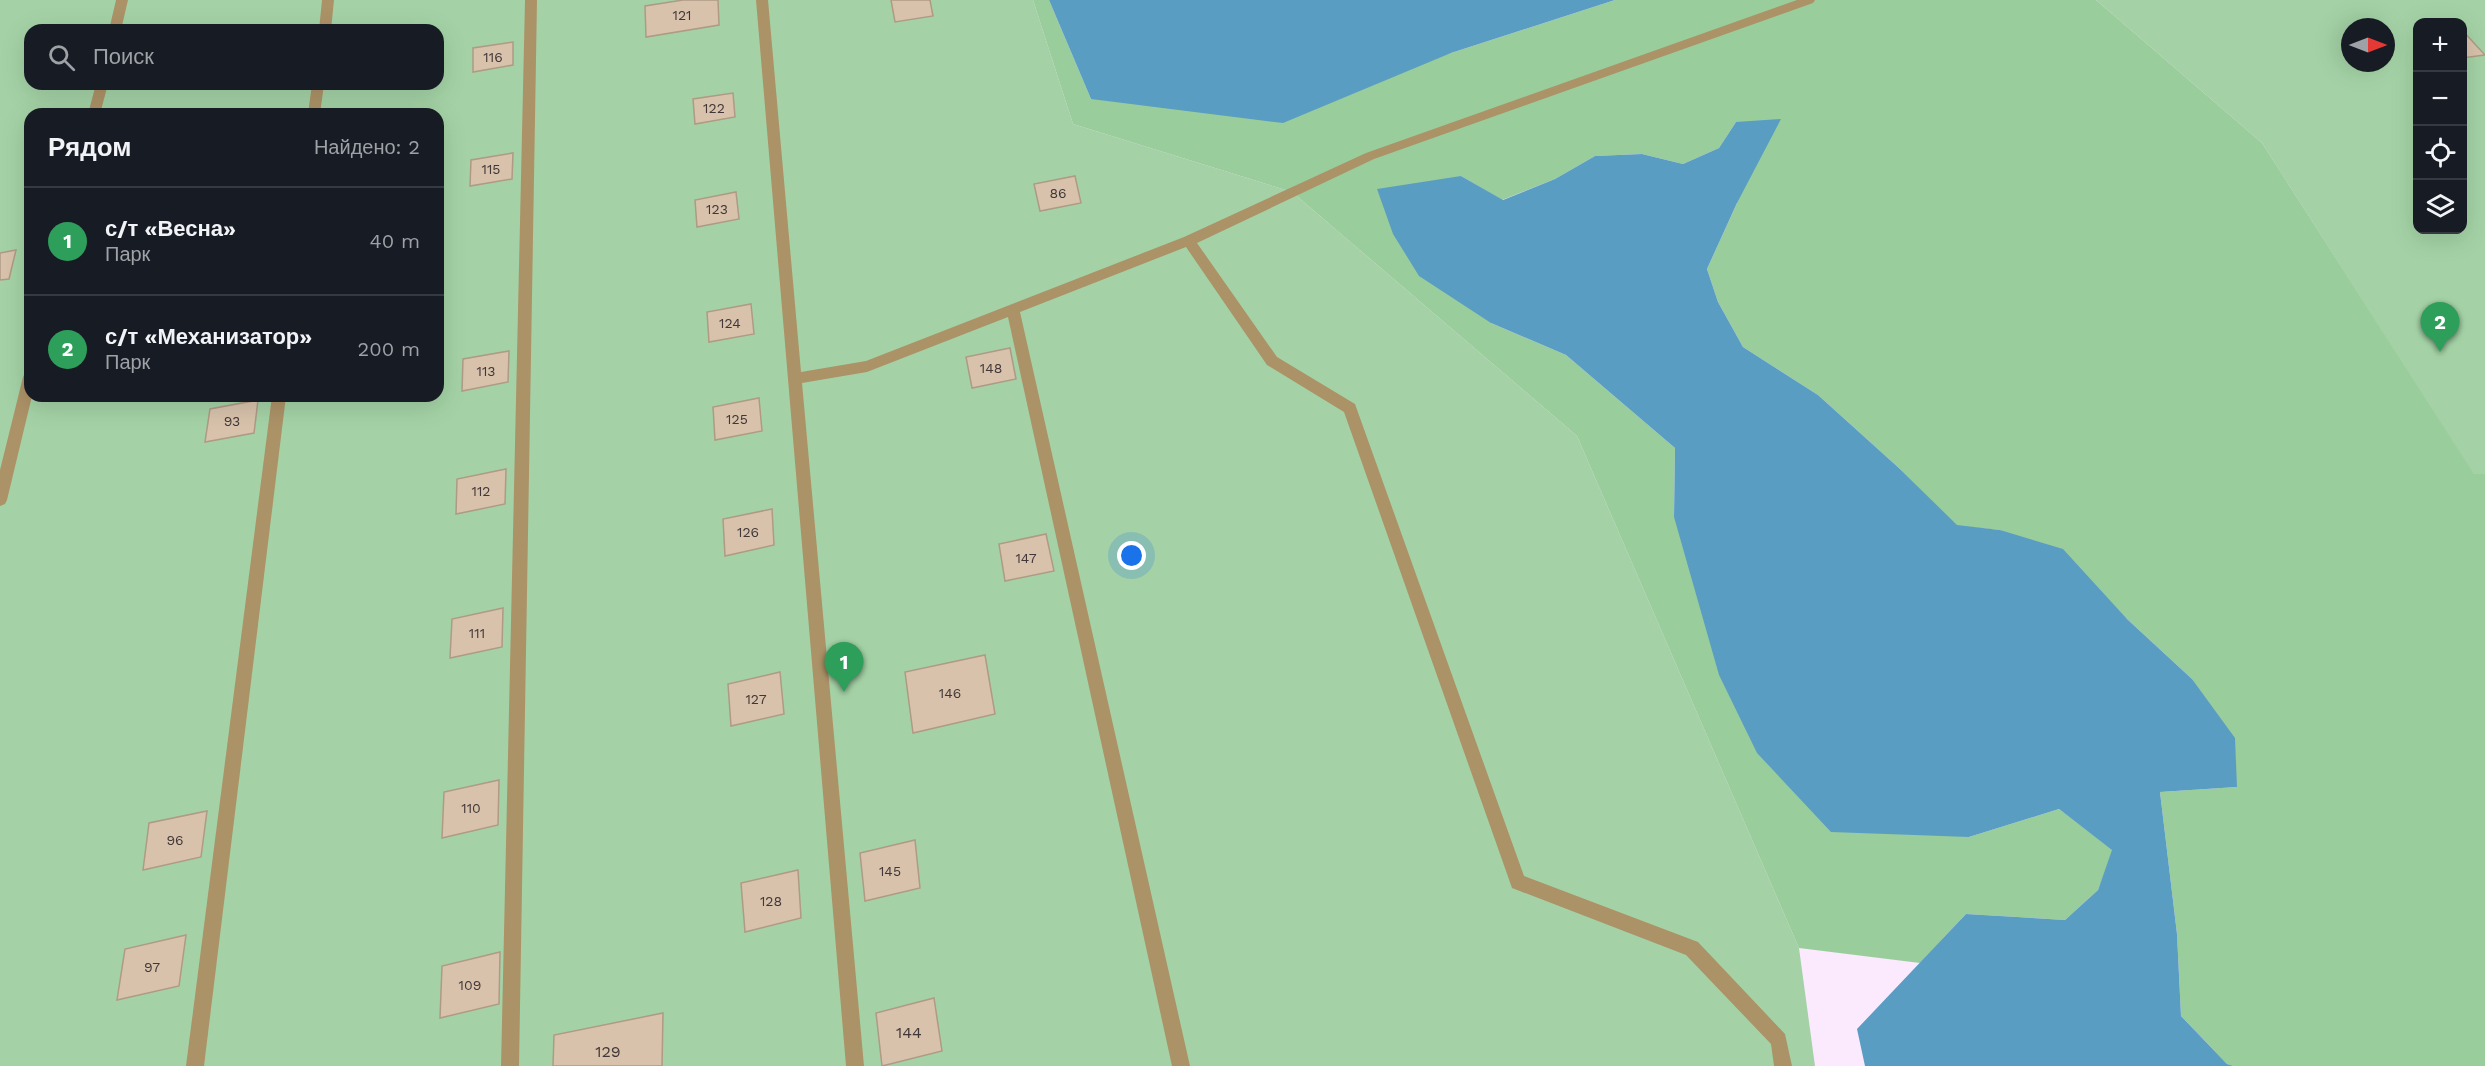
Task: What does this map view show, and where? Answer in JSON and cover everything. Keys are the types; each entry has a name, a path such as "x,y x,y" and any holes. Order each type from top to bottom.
{"lane":[{"path":"116,24 122,0"},
{"path":"326,24 328,0"},
{"path":"510,1066 531,0"},
{"path":"762,0 855,1066"},
{"path":"795,379 867,366 1189,241 1370,156 1809,0"},
{"path":"96,108 100,90"},
{"path":"315,108 317,90"},
{"path":"1189,241 1272,361 1350,408 1518,882 1692,948 1779,1040 1783,1066"},
{"path":"1013,310 1181,1066"},
{"path":"0,500 24,402"},
{"path":"195,1066 278,402"}],"green space":[{"path":"0,0 1033,0 1073,124 1292,192 1577,436 1799,948 1815,1066 0,1066"},
{"path":"1033,0 1049,0 1091,99 1451,53 1615,0 2096,0 2262,143 2474,474 2485,474 2485,1066 2234,1066 2227,1064 2181,1016 2177,934 2160,792 2237,787 2192,679 2127,619 2000,530 1957,526 1900,469 1818,395 1743,347 1718,302 1707,269 1737,203 1736,122 1719,148 1683,164 1642,154 1595,156 1555,179 1502,200 1461,176 1491,323 1566,355 1675,448 1674,517 1969,837 2059,809 2113,850 2098,890 2065,920 1966,914 1920,963 1799,948 1577,436 1292,192 1073,124"},
{"path":"2096,0 2485,0 2485,474 2474,475 2262,143"}],"water":[{"path":"1049,0 1615,0 1451,53 1283,123 1091,99"},
{"path":"1781,119 1737,203 1707,269 1718,302 1743,347 1818,395 1900,469 1957,525 2000,530 2063,549 2127,619 2192,679 2235,738 2237,787 2160,792 2177,934 2181,1016 2227,1064 2234,1066 1865,1066 1857,1029 1966,914 2065,920 2098,890 2112,850 2059,809 1969,837 1831,832 1757,753 1719,675 1674,517 1675,448 1566,355 1491,323 1419,276 1393,234 1377,189 1461,176 1503,200 1555,179 1595,156 1642,154 1683,164 1719,148 1736,122"}],"building":[{"path":"683,0 718,0 719,25 646,37 645,6"},
{"path":"891,0 930,0 933,16 895,22"},
{"path":"2467,35 2485,55 2467,57"},
{"path":"513,42 513,65 473,72 473,48"},
{"path":"733,93 735,117 695,124 693,99"},
{"path":"513,153 512,179 470,186 471,160"},
{"path":"1075,176 1081,203 1040,211 1034,184"},
{"path":"736,192 739,219 697,227 695,200"},
{"path":"16,250 9,279 0,280 0,253"},
{"path":"751,304 754,334 709,342 707,312"},
{"path":"1010,348 1016,379 972,388 966,357"},
{"path":"509,351 508,382 462,391 463,359"},
{"path":"759,398 762,431 715,440 713,407"},
{"path":"258,402 254,433 205,442 210,409"},
{"path":"506,469 505,504 456,514 457,479"},
{"path":"772,509 774,545 725,556 723,519"},
{"path":"1046,534 1054,571 1005,581 999,544"},
{"path":"503,608 502,647 450,658 452,619"},
{"path":"985,655 995,714 913,733 905,672"},
{"path":"780,672 784,714 731,726 728,684"},
{"path":"499,780 498,825 442,838 444,792"},
{"path":"207,811 201,857 143,870 149,823"},
{"path":"915,840 920,888 865,901 860,853"},
{"path":"798,870 801,918 745,932 741,883"},
{"path":"186,935 179,986 117,1000 125,949"},
{"path":"500,952 499,1004 440,1018 442,966"},
{"path":"934,998 942,1051 882,1066 876,1013"},
{"path":"663,1013 662,1066 553,1066 554,1035"}],"place":[{"name":"с/т «Механизатор»","path":"2440,352"},
{"name":"с/т «Весна»","path":"844,692"}]}
